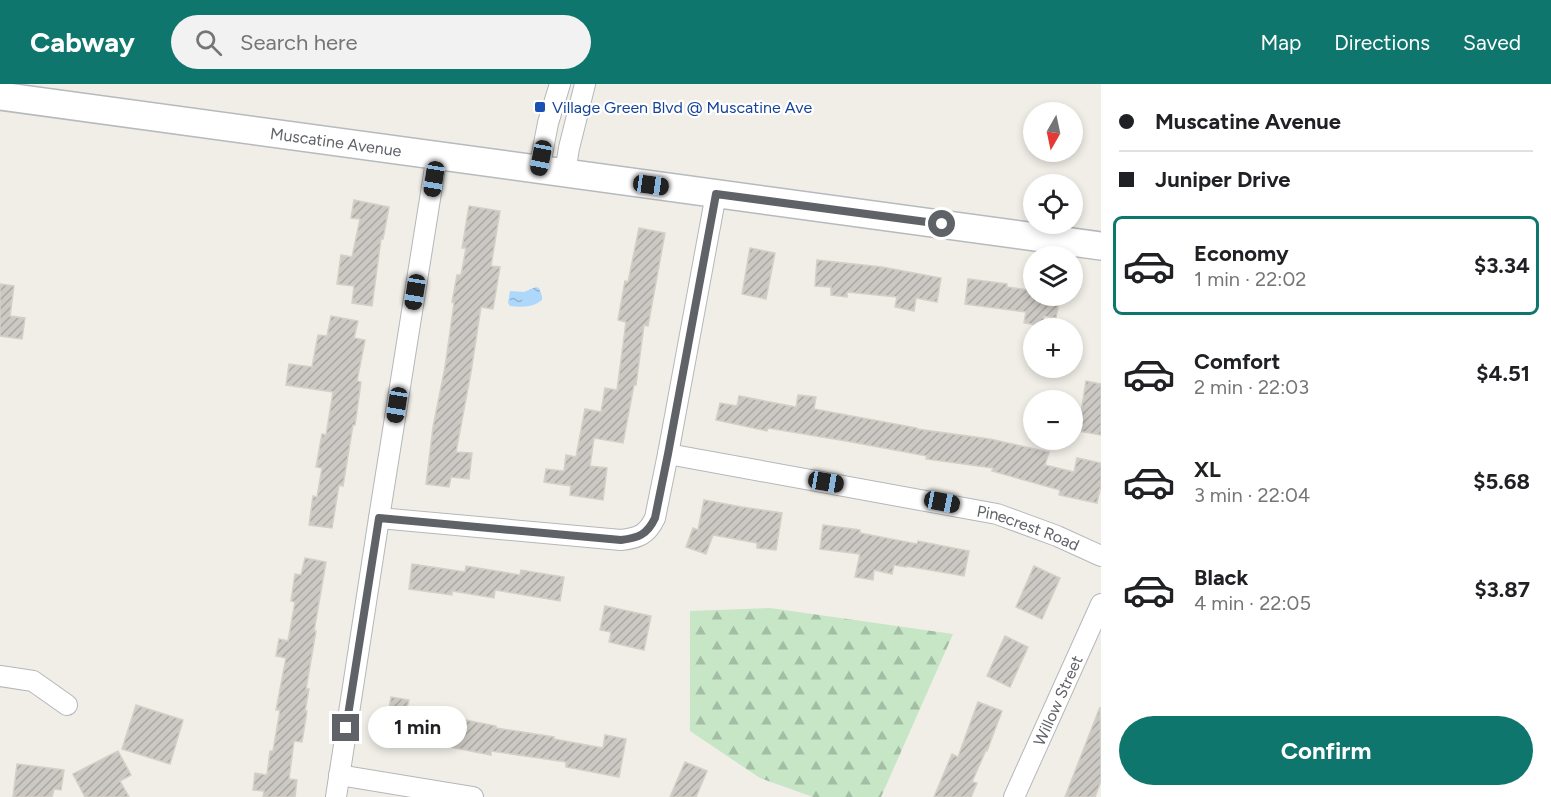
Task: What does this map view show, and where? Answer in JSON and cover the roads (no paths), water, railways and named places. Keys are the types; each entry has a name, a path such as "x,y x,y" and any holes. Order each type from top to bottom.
{"main road":[{"name":"Muscatine Avenue","path":"0,96 1101,246"}],"street":[{"path":"539,170 548,123 560,84"},
{"path":"566,173 569,148 585,84"},
{"path":"336,797 437,155"},
{"path":"379,518 621,540 642,535 655,518 716,194"},
{"name":"Pinecrest Road","path":"668,454 942,502 997,514 1058,536 1101,556"},
{"name":"Willow Street","path":"1014,797 1101,604"},
{"path":"0,676 33,681 67,705"},
{"path":"339,775 473,797"}],"water":[{"path":"539,288 542,296 542,300 538,303 523,307 510,306 508,303 510,291 524,292"}],"place":[{"name":"Village Green Blvd @ Muscatine Ave","path":"540,107"}]}
